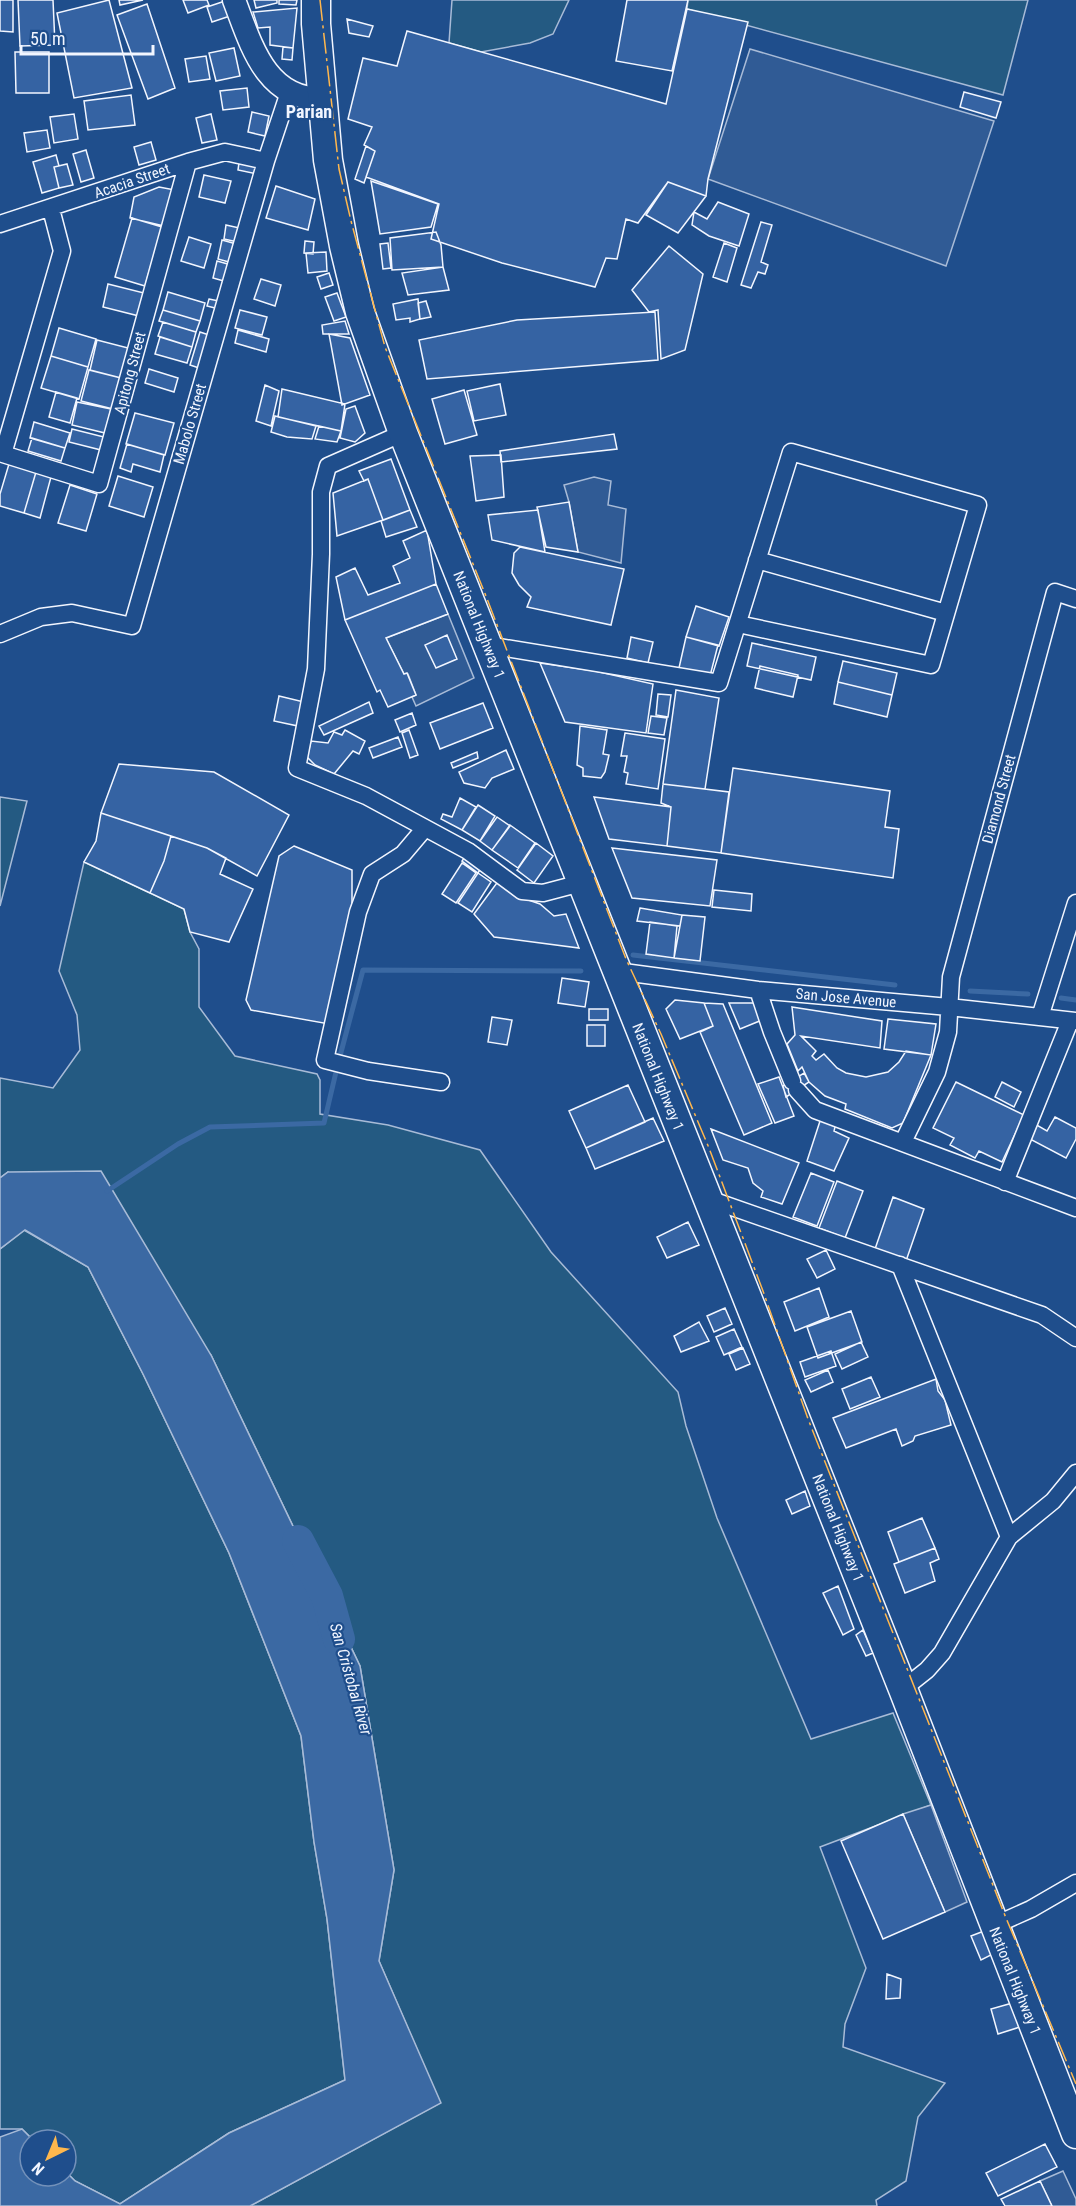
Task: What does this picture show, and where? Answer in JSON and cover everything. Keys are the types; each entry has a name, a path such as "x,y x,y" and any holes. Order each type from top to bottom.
{"highway":[{"name":"National Highway 1","path":"316,0 316,24 329,171 344,246 360,312 403,433 903,1689 993,1926 1076,2132"}],"main road":[{"path":"234,0 250,43 260,62 273,78 289,92 307,99 322,99"}],"street":[{"name":"Mabolo Street","path":"0,634 41,617 72,613 132,626 266,161 289,92"},
{"name":"Acacia Street","path":"0,224 225,152 266,161"},
{"name":"Apitong Street","path":"2,453 99,484 188,162"},
{"path":"2,453 62,251 51,208"},
{"path":"403,433 328,466 321,492 316,669 297,768 366,796 468,851 522,891 543,893 581,883"},
{"path":"487,645 719,683 791,452 978,505 931,665 738,624"},
{"path":"758,560 946,613"},
{"name":"Diamond Street","path":"903,1142 937,1072 948,1032 951,976 1055,592 1076,599"},
{"path":"425,828 403,854 372,874 358,912 325,1060 368,1071 441,1082"},
{"path":"1040,1017 1076,903"},
{"name":"San Jose Avenue","path":"616,971 758,990 1073,1021"},
{"path":"758,990 794,1085 815,1110 1076,1208"},
{"path":"1005,1182 1073,1021"},
{"path":"706,1198 1042,1315 1076,1338"},
{"path":"900,1265 1009,1537"},
{"path":"903,1689 927,1670 942,1653 1009,1537 1053,1501 1076,1473"},
{"path":"993,1926 1031,1909 1076,1883"}],"shaded area":[{"path":"452,0 569,0 553,34 530,43 481,52 449,43"},
{"path":"688,0 1028,0 1003,95 687,9"},
{"path":"750,49 994,121 946,266 708,179"},
{"path":"594,477 611,481 608,505 626,509 621,563 578,552 564,485"},
{"path":"448,614 474,678 416,706 412,697 416,695 408,674 404,674 386,638"},
{"path":"0,797 27,801 0,906"},
{"path":"84,862 184,909 190,932 199,949 199,1007 235,1056 317,1074 320,1080 320,1114 388,1125 480,1150 551,1252 678,1392 686,1426 717,1518 811,1739 893,1713 931,1805 820,1847 866,1968 845,2024 843,2047 945,2083 918,2117 906,2181 876,2200 877,2206 250,2206 440,2103 379,1961 394,1870 360,1666 211,1355 8,1172 0,1178 0,1078 53,1088 80,1050 77,1015 59,971"},
{"path":"24,1230 88,1267 143,1374 229,1553 301,1736 314,1842 327,1919 345,2080 229,2133 120,2204 78,2183 78,2128 0,2129 0,1249"},
{"path":"931,1805 967,1902 945,1912 903,1814"},
{"path":"1063,2171 1076,2199 1076,2206 1052,2206 1040,2181"}],"water":[{"path":"101,1171 211,1355 360,1666 394,1870 379,1961 441,2103 250,2206 0,2206 0,2137 18,2130 18,2188 78,2188 78,2183 120,2204 229,2133 345,2080 327,1919 314,1842 301,1736 229,1553 143,1374 88,1267 25,1230 0,1249 0,1178 8,1172"}],"building":[{"path":"0,0 13,0 13,32 0,31"},
{"path":"18,0 53,0 55,45 20,46"},
{"path":"109,0 132,88 74,98 57,13"},
{"path":"119,0 143,0 120,5"},
{"path":"183,0 207,0 209,5 188,13"},
{"path":"254,0 277,0 277,3 256,8"},
{"path":"279,0 297,0 296,5 279,4"},
{"path":"627,0 688,0 672,71 616,61"},
{"path":"225,1 230,16 212,22 207,7"},
{"path":"147,4 175,88 148,99 117,15"},
{"path":"297,8 293,48 270,45 270,27 258,28 253,12"},
{"path":"687,9 748,22 708,179 706,196 668,182 638,223 626,219 617,259 606,258 595,287 502,263 431,239 439,204 366,177 375,151 364,145 372,127 348,119 363,58 397,66 407,31 666,104"},
{"path":"347,19 373,26 369,37 349,33"},
{"path":"283,47 293,48 292,60 282,59"},
{"path":"234,48 240,76 216,81 209,53"},
{"path":"15,52 49,52 49,93 16,93"},
{"path":"206,56 210,79 189,82 185,59"},
{"path":"247,88 249,107 223,110 220,91"},
{"path":"964,92 1001,102 996,118 960,107"},
{"path":"131,95 135,125 88,130 84,101"},
{"path":"252,112 269,116 265,136 248,132"},
{"path":"74,114 78,139 54,143 50,117"},
{"path":"211,114 217,140 202,143 196,118"},
{"path":"47,130 50,148 27,152 24,133"},
{"path":"151,142 156,160 139,165 134,147"},
{"path":"366,146 375,151 364,183 355,179"},
{"path":"86,150 94,178 81,182 73,154"},
{"path":"56,155 59,166 54,167 59,188 42,193 33,162"},
{"path":"240,156 259,162 257,174 238,170"},
{"path":"67,164 73,185 59,188 54,167"},
{"path":"204,175 231,181 225,203 199,197"},
{"path":"371,181 438,204 431,227 380,234"},
{"path":"668,182 706,196 678,233 646,215"},
{"path":"276,186 315,199 308,230 266,218"},
{"path":"159,187 175,190 164,226 130,218 134,197"},
{"path":"718,202 749,214 739,246 709,236 692,225 694,212 707,219"},
{"path":"132,218 162,227 145,286 115,277"},
{"path":"761,222 772,225 761,262 768,265 765,274 758,272 751,288 741,285"},
{"path":"226,225 244,229 242,243 224,239"},
{"path":"436,232 441,245 443,267 392,270 390,238"},
{"path":"189,237 211,244 204,268 181,261"},
{"path":"222,240 240,245 236,264 218,259"},
{"path":"305,241 314,242 313,254 304,253"},
{"path":"388,243 391,268 383,269 380,244"},
{"path":"724,243 737,248 727,282 713,277"},
{"path":"669,246 703,274 685,350 661,359 658,310 649,312 632,290"},
{"path":"326,252 327,271 308,273 306,253"},
{"path":"217,261 235,266 231,283 213,278"},
{"path":"443,267 449,290 408,295 402,273"},
{"path":"329,273 333,285 321,289 317,277"},
{"path":"261,279 281,285 275,306 254,299"},
{"path":"108,284 144,293 139,316 103,307"},
{"path":"168,292 205,303 200,321 163,310"},
{"path":"337,293 346,317 334,321 325,297"},
{"path":"209,299 224,302 223,310 207,306"},
{"path":"418,299 420,319 410,322 410,318 396,320 393,304"},
{"path":"426,301 431,317 420,319 418,303"},
{"path":"163,310 200,321 196,332 159,321"},
{"path":"240,310 267,317 262,335 235,328"},
{"path":"655,312 658,360 427,379 419,340 517,320"},
{"path":"345,321 349,334 323,334 322,325"},
{"path":"163,322 196,332 192,347 158,336"},
{"path":"59,328 96,339 88,367 51,356"},
{"path":"238,330 269,339 266,352 235,343"},
{"path":"200,332 215,337 205,370 190,365"},
{"path":"329,334 350,338 370,395 342,405"},
{"path":"160,337 192,347 187,363 155,354"},
{"path":"97,340 132,349 125,379 90,370"},
{"path":"51,356 88,367 79,399 41,388"},
{"path":"149,369 178,378 174,392 145,383"},
{"path":"89,370 121,378 113,409 81,401"},
{"path":"500,384 506,415 474,421 467,391"},
{"path":"265,385 279,391 271,426 256,421"},
{"path":"282,389 345,404 341,431 278,417"},
{"path":"464,390 477,435 445,444 432,399"},
{"path":"56,392 77,398 70,423 49,417"},
{"path":"77,402 111,409 105,433 72,425"},
{"path":"355,406 365,433 355,442 340,438 346,409"},
{"path":"135,413 174,423 165,455 126,444"},
{"path":"275,416 316,426 312,439 287,437 271,432"},
{"path":"34,422 70,433 65,448 30,438"},
{"path":"319,426 341,431 337,442 315,439"},
{"path":"72,429 104,437 101,450 69,442"},
{"path":"614,434 617,449 501,462 500,451"},
{"path":"32,438 65,448 61,461 28,451"},
{"path":"127,444 164,455 160,472 133,464 131,472 120,468"},
{"path":"501,455 504,497 476,501 470,456"},
{"path":"391,459 410,510 383,520 368,479 364,481 359,471"},
{"path":"9,464 36,472 24,513 0,506 0,494"},
{"path":"36,472 51,477 40,518 24,513"},
{"path":"118,476 153,487 144,517 109,506"},
{"path":"368,479 383,520 337,536 333,493"},
{"path":"70,485 97,494 86,531 58,523"},
{"path":"569,502 578,552 546,547 537,507"},
{"path":"410,510 417,527 386,537 381,521"},
{"path":"538,510 545,552 492,540 488,515"},
{"path":"427,530 436,584 345,620 336,577 355,568 368,595 400,583 393,566 410,558 403,541"},
{"path":"520,547 624,569 611,625 527,607 531,597 519,585 512,573 514,553"},
{"path":"436,584 448,614 386,638 404,674 407,673 416,695 388,707 380,690 377,692 345,620"},
{"path":"696,606 729,617 719,646 686,637"},
{"path":"447,635 457,659 436,668 425,645"},
{"path":"631,637 653,642 648,663 627,658"},
{"path":"686,637 718,645 710,676 679,668"},
{"path":"752,643 816,657 811,680 747,666"},
{"path":"843,661 897,673 892,695 838,682"},
{"path":"540,663 595,671 653,684 646,733 565,722"},
{"path":"760,666 798,675 793,697 755,688"},
{"path":"838,682 892,695 887,717 834,704"},
{"path":"676,690 719,698 705,789 663,784"},
{"path":"658,694 671,695 668,717 656,715"},
{"path":"279,696 304,702 298,726 274,721"},
{"path":"369,702 373,713 324,735 319,726"},
{"path":"483,703 493,728 440,749 430,723"},
{"path":"412,713 416,725 400,732 395,720"},
{"path":"651,716 667,718 664,735 648,733"},
{"path":"580,726 607,730 603,754 609,755 605,772 601,778 583,776 583,768 577,765"},
{"path":"345,730 365,741 359,754 353,751 334,774 315,765 307,757 311,741 328,743 334,732 342,735"},
{"path":"409,730 418,755 410,758 402,733"},
{"path":"625,733 665,739 658,789 626,784 628,773 624,772 627,756 621,756"},
{"path":"398,737 402,747 373,758 369,748"},
{"path":"506,750 514,769 492,778 485,788 464,783 459,772"},
{"path":"477,752 478,758 453,768 451,763"},
{"path":"119,764 214,772 289,815 257,876 207,848 101,813"},
{"path":"733,768 890,791 885,827 899,829 893,878 721,853"},
{"path":"663,784 729,792 721,853 667,846 671,807 661,803"},
{"path":"594,797 671,807 667,846 609,839"},
{"path":"460,798 476,807 462,830 441,819 443,814 452,817"},
{"path":"478,805 495,816 480,841 462,830"},
{"path":"101,813 171,836 164,861 150,893 84,862 96,841"},
{"path":"497,817 510,826 492,850 480,841"},
{"path":"510,825 535,843 518,868 492,850"},
{"path":"171,836 207,848 226,858 220,874 253,889 229,942 190,932 184,909 150,893 164,861"},
{"path":"536,843 553,856 534,883 517,870"},
{"path":"294,846 352,870 352,909 329,1024 251,1010 246,1000 279,856"},
{"path":"612,848 717,860 710,906 632,898"},
{"path":"467,854 483,865 478,873 462,861"},
{"path":"462,863 476,873 456,903 442,894"},
{"path":"478,873 491,882 472,912 458,903"},
{"path":"499,880 517,896 540,904 554,916 566,914 579,948 494,937 474,914"},
{"path":"714,890 752,894 751,911 712,907"},
{"path":"640,908 682,915 680,926 637,921"},
{"path":"682,915 705,917 700,961 674,958"},
{"path":"650,922 677,926 674,958 646,954"},
{"path":"562,978 589,982 585,1007 558,1003"},
{"path":"675,1000 704,1003 713,1026 680,1039 666,1009"},
{"path":"704,1003 723,1004 772,1123 744,1135 700,1032 713,1026"},
{"path":"729,1003 754,1003 762,1020 740,1029"},
{"path":"792,1007 882,1021 880,1048 801,1036 816,1051 812,1056 816,1060 824,1054 837,1068 846,1073 866,1077 888,1072 899,1062 906,1051 931,1055 903,1123 892,1128 845,1109 846,1104 825,1096 809,1082 802,1067 798,1071 787,1044 795,1035"},
{"path":"589,1009 608,1009 608,1020 589,1020"},
{"path":"492,1017 512,1020 507,1045 488,1042"},
{"path":"888,1019 936,1024 931,1055 884,1049"},
{"path":"587,1025 605,1025 605,1046 587,1046"},
{"path":"804,1073 809,1082 786,1097 783,1086"},
{"path":"779,1077 794,1116 775,1123 758,1084"},
{"path":"956,1082 1024,1115 1002,1162 979,1151 975,1158 950,1145 954,1138 933,1128"},
{"path":"1002,1082 1021,1092 1014,1107 995,1097"},
{"path":"628,1085 645,1122 586,1148 569,1111"},
{"path":"1055,1117 1076,1128 1076,1139 1066,1158 1028,1138 1035,1124 1047,1131"},
{"path":"653,1118 664,1141 595,1169 586,1148"},
{"path":"821,1118 836,1123 834,1131 849,1138 834,1171 807,1161"},
{"path":"711,1129 799,1163 782,1204 761,1197 763,1191 753,1183 748,1168 723,1160"},
{"path":"811,1173 834,1182 817,1226 793,1217"},
{"path":"837,1181 863,1191 845,1238 819,1228"},
{"path":"893,1197 924,1209 906,1261 875,1249"},
{"path":"688,1222 699,1245 667,1258 657,1237"},
{"path":"826,1250 835,1269 817,1278 807,1259"},
{"path":"819,1288 829,1317 795,1331 784,1302"},
{"path":"725,1308 732,1324 714,1332 707,1316"},
{"path":"851,1311 862,1342 818,1358 807,1327"},
{"path":"699,1322 709,1341 681,1352 674,1336"},
{"path":"734,1329 742,1347 724,1355 716,1337"},
{"path":"861,1342 868,1357 842,1369 835,1354"},
{"path":"743,1348 750,1364 736,1370 729,1354"},
{"path":"831,1351 836,1366 805,1377 800,1362"},
{"path":"828,1370 833,1382 811,1392 805,1380"},
{"path":"871,1377 880,1397 850,1409 842,1389"},
{"path":"936,1379 938,1391 945,1400 951,1425 915,1436 913,1441 902,1446 896,1429 846,1448 833,1418"},
{"path":"805,1491 810,1506 792,1514 786,1500"},
{"path":"922,1518 935,1548 899,1562 888,1532"},
{"path":"935,1548 939,1559 930,1563 935,1581 905,1593 894,1564"},
{"path":"838,1586 854,1629 843,1635 823,1593"},
{"path":"863,1630 873,1653 866,1656 856,1635"},
{"path":"903,1814 945,1912 883,1939 841,1841"},
{"path":"984,1931 993,1954 981,1960 971,1936"},
{"path":"887,1974 901,1979 900,1998 886,1999"},
{"path":"1016,2002 1023,2026 998,2034 991,2009"},
{"path":"1045,2144 1057,2167 998,2196 986,2173"},
{"path":"1040,2181 1052,2206 1005,2206 1001,2199"}],"waterway":[{"path":"633,955 895,985"},
{"path":"340,1056 363,970 581,971"},
{"path":"970,991 1028,994"},
{"path":"1061,998 1076,1000"},
{"path":"107,1191 178,1144 210,1127 324,1123 336,1072"},
{"name":"San Cristobal River","path":"298,1541 327,1596 339,1639"}],"power":[{"path":"320,0 339,169 385,347 484,591 626,959 661,1034 709,1148 808,1419 1006,1918 1076,2084"}],"district":[{"name":"Parian","path":"309,111"}]}
